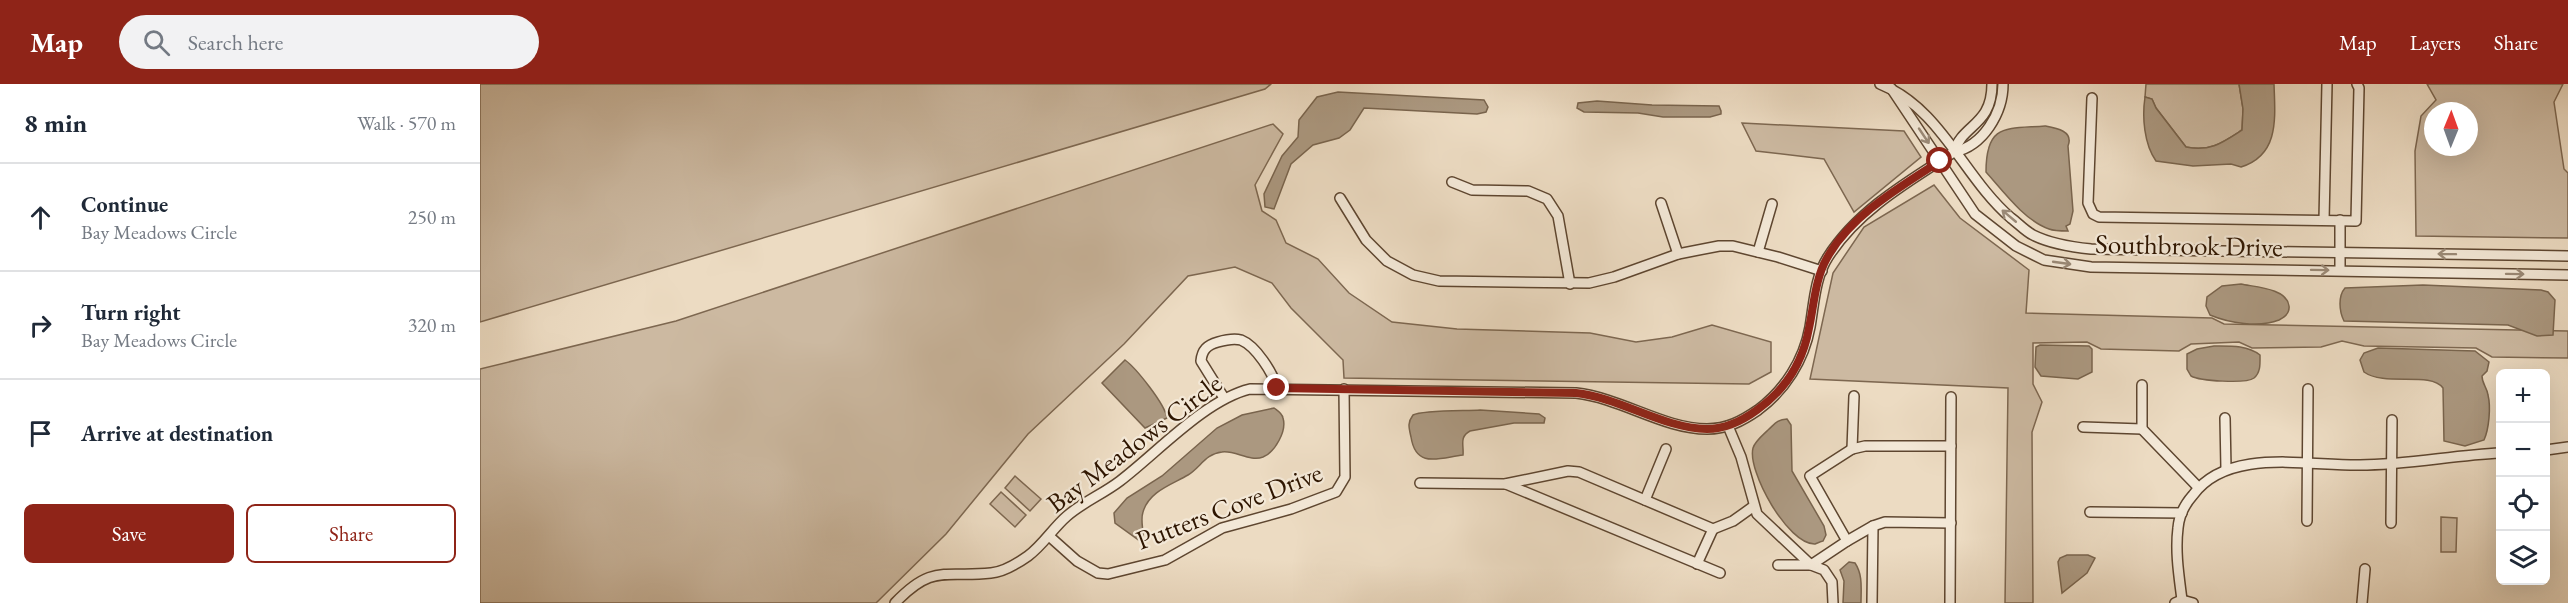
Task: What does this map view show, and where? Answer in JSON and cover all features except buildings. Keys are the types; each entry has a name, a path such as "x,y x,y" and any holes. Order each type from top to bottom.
{"street":[{"name":"Southbrook Drive","path":"1880,84 1892,86 1932,120 1954,152 1999,207 2031,234 2066,247 2568,256"},
{"path":"1954,152 1957,141 1972,129 1989,107 1992,84"},
{"name":"Bay Meadows Circle","path":"895,603 910,587 928,578 953,573 993,573 1030,555 1074,510 1118,483 1224,398 1250,389 1576,393 1615,400 1683,426 1708,429 1728,426 1746,418 1766,404 1781,388 1798,363 1806,344 1814,296 1822,271 1834,248 1860,218 1940,161 1954,152 1966,149 1990,126 2002,100 2003,84"},
{"path":"2324,220 2328,84"},
{"path":"2092,98 2088,203 2090,209 2099,217 2356,221 2359,88 2357,84"},
{"name":"Southbrook Drive","path":"1892,86 1975,214 2016,246 2044,260 2091,267 2568,276"},
{"path":"1452,182 1472,190 1528,191 1547,199 1558,216 1570,284"},
{"path":"1340,198 1366,240 1377,252 1413,275 1439,281 1570,284 1600,281 1678,254 1719,246 1758,252 1822,271"},
{"path":"1662,203 1678,254"},
{"path":"1758,252 1772,204"},
{"path":"2340,220 2340,270"},
{"path":"2091,249 2091,267"},
{"path":"1224,398 1201,361 1205,348 1230,339 1246,343 1267,365 1277,388"},
{"path":"2142,386 2142,429 2198,487"},
{"path":"2307,521 2308,388"},
{"name":"Putters Cove Drive","path":"1049,536 1077,561 1098,573 1108,574 1166,560 1222,528 1291,509 1336,492 1345,477 1344,389"},
{"path":"1852,449 1854,396"},
{"path":"1950,603 1952,397"},
{"path":"2226,418 2226,469"},
{"path":"2391,523 2392,420"},
{"path":"1728,426 1741,457 1757,514 1811,565"},
{"path":"2083,427 2142,429"},
{"path":"1847,541 1810,476 1852,449 1865,446 1951,446"},
{"path":"2550,449 2568,447"},
{"path":"1645,500 1666,449"},
{"path":"2193,603 2179,602 2178,529 2182,513 2198,487 2226,469 2259,463 2392,464 2496,453"},
{"path":"1420,483 1505,484 1568,471 1579,472 1713,529"},
{"path":"1505,484 1720,573"},
{"path":"1697,564 1713,529 1733,521 1754,506"},
{"path":"2090,512 2182,513"},
{"path":"1811,565 1847,541 1885,522 1951,523"},
{"path":"1872,603 1873,526"},
{"path":"1778,565 1811,565 1824,570 1834,590 1833,603"},
{"path":"2362,603 2365,569"}],"shaded area":[{"path":"480,84 1271,84 1265,89 480,322"},
{"path":"2146,84 2239,84 2243,109 2242,130 2209,147 2186,147 2156,108 2152,99 2145,97"},
{"path":"2239,84 2274,84 2274,122 2269,144 2263,154 2241,167 2231,164 2193,166 2156,161 2149,147 2145,130 2145,97 2152,99 2156,108 2186,147 2202,148 2222,142 2242,130 2243,109"},
{"path":"2427,84 2563,84 2554,102 2564,169 2568,173 2568,238 2416,236 2415,151 2421,116 2424,113 2424,156 2478,156 2478,102 2434,102 2436,100"},
{"path":"1338,92 1484,100 1488,107 1486,112 1477,114 1364,108 1350,130 1339,138 1313,145 1291,164 1274,209 1265,207 1264,194 1282,156 1298,137 1299,120 1317,97"},
{"path":"1597,101 1719,106 1721,114 1710,117 1663,117 1638,113 1584,112 1577,108 1578,103"},
{"path":"1742,123 1904,131 1921,157 1854,212 1824,159 1756,151"},
{"path":"1273,124 1283,134 1255,185 1262,211 1276,220 1286,243 1318,259 1349,293 1392,322 1457,329 1590,333 1636,342 1672,337 1712,325 1771,342 1771,372 1749,384 1344,378 1343,360 1291,308 1272,283 1235,267 1188,276 1124,344 1028,434 946,534 876,603 480,603 480,369 676,321"},
{"path":"2045,126 2063,131 2069,141 2073,211 2070,224 2066,226 2068,231 2051,230 2031,219 2015,205 1986,172 1987,156 1994,137 2009,129"},
{"path":"1934,185 1960,218 2029,270 2026,313 2212,318 2224,324 2568,331 2568,358 2492,357 2476,348 2364,346 2342,341 2321,347 2252,348 2239,342 2191,344 2179,351 2101,349 2087,342 2033,343 2033,384 2042,402 2032,432 2033,603 2005,603 2008,388 1810,379 1833,273 1864,227"},
{"path":"2241,284 2269,289 2282,295 2289,306 2288,313 2279,320 2262,324 2235,322 2210,315 2206,306 2207,297 2222,286"},
{"path":"2423,285 2548,292 2555,300 2553,335 2537,336 2508,325 2344,321 2340,304 2345,288"},
{"path":"2040,345 2089,346 2092,349 2092,372 2078,379 2041,376 2035,367 2036,347"},
{"path":"2214,346 2244,348 2260,355 2258,373 2249,380 2233,381 2191,376 2187,369 2187,354 2197,349"},
{"path":"2378,348 2475,351 2489,362 2487,371 2482,376 2489,406 2484,440 2465,446 2444,441 2443,388 2437,383 2418,379 2383,378 2364,372 2360,360 2364,353"},
{"path":"1125,360 1149,387 1161,404 1167,418 1145,428 1102,383"},
{"path":"1274,408 1280,412 1284,423 1282,435 1272,451 1258,458 1227,452 1211,455 1188,475 1162,489 1150,499 1143,512 1143,539 1140,541 1115,523 1114,513 1127,498 1162,476 1217,428 1242,415"},
{"path":"1480,410 1539,414 1545,418 1544,423 1514,423 1470,431 1463,439 1463,455 1430,459 1418,454 1409,428 1413,415 1435,411"},
{"path":"1787,419 1791,425 1792,471 1824,526 1826,535 1823,541 1815,544 1804,541 1793,533 1782,520 1756,473 1753,448 1757,441 1780,420"},
{"path":"1015,476 1041,499 1030,511 1005,488"},
{"path":"1001,492 1026,515 1015,527 990,504"},
{"path":"2441,517 2457,518 2456,552 2441,552"},
{"path":"2067,555 2088,555 2095,558 2087,573 2062,593 2058,562 2060,558"},
{"path":"1849,562 1855,563 1859,572 1861,603 1843,603 1844,581 1840,570"}],"route":[{"path":"1277,388 1576,393 1615,400 1683,426 1708,429 1728,426 1746,418 1766,404 1781,388 1798,363 1810,326 1814,296 1827,259 1834,248 1867,212 1940,161"}]}
